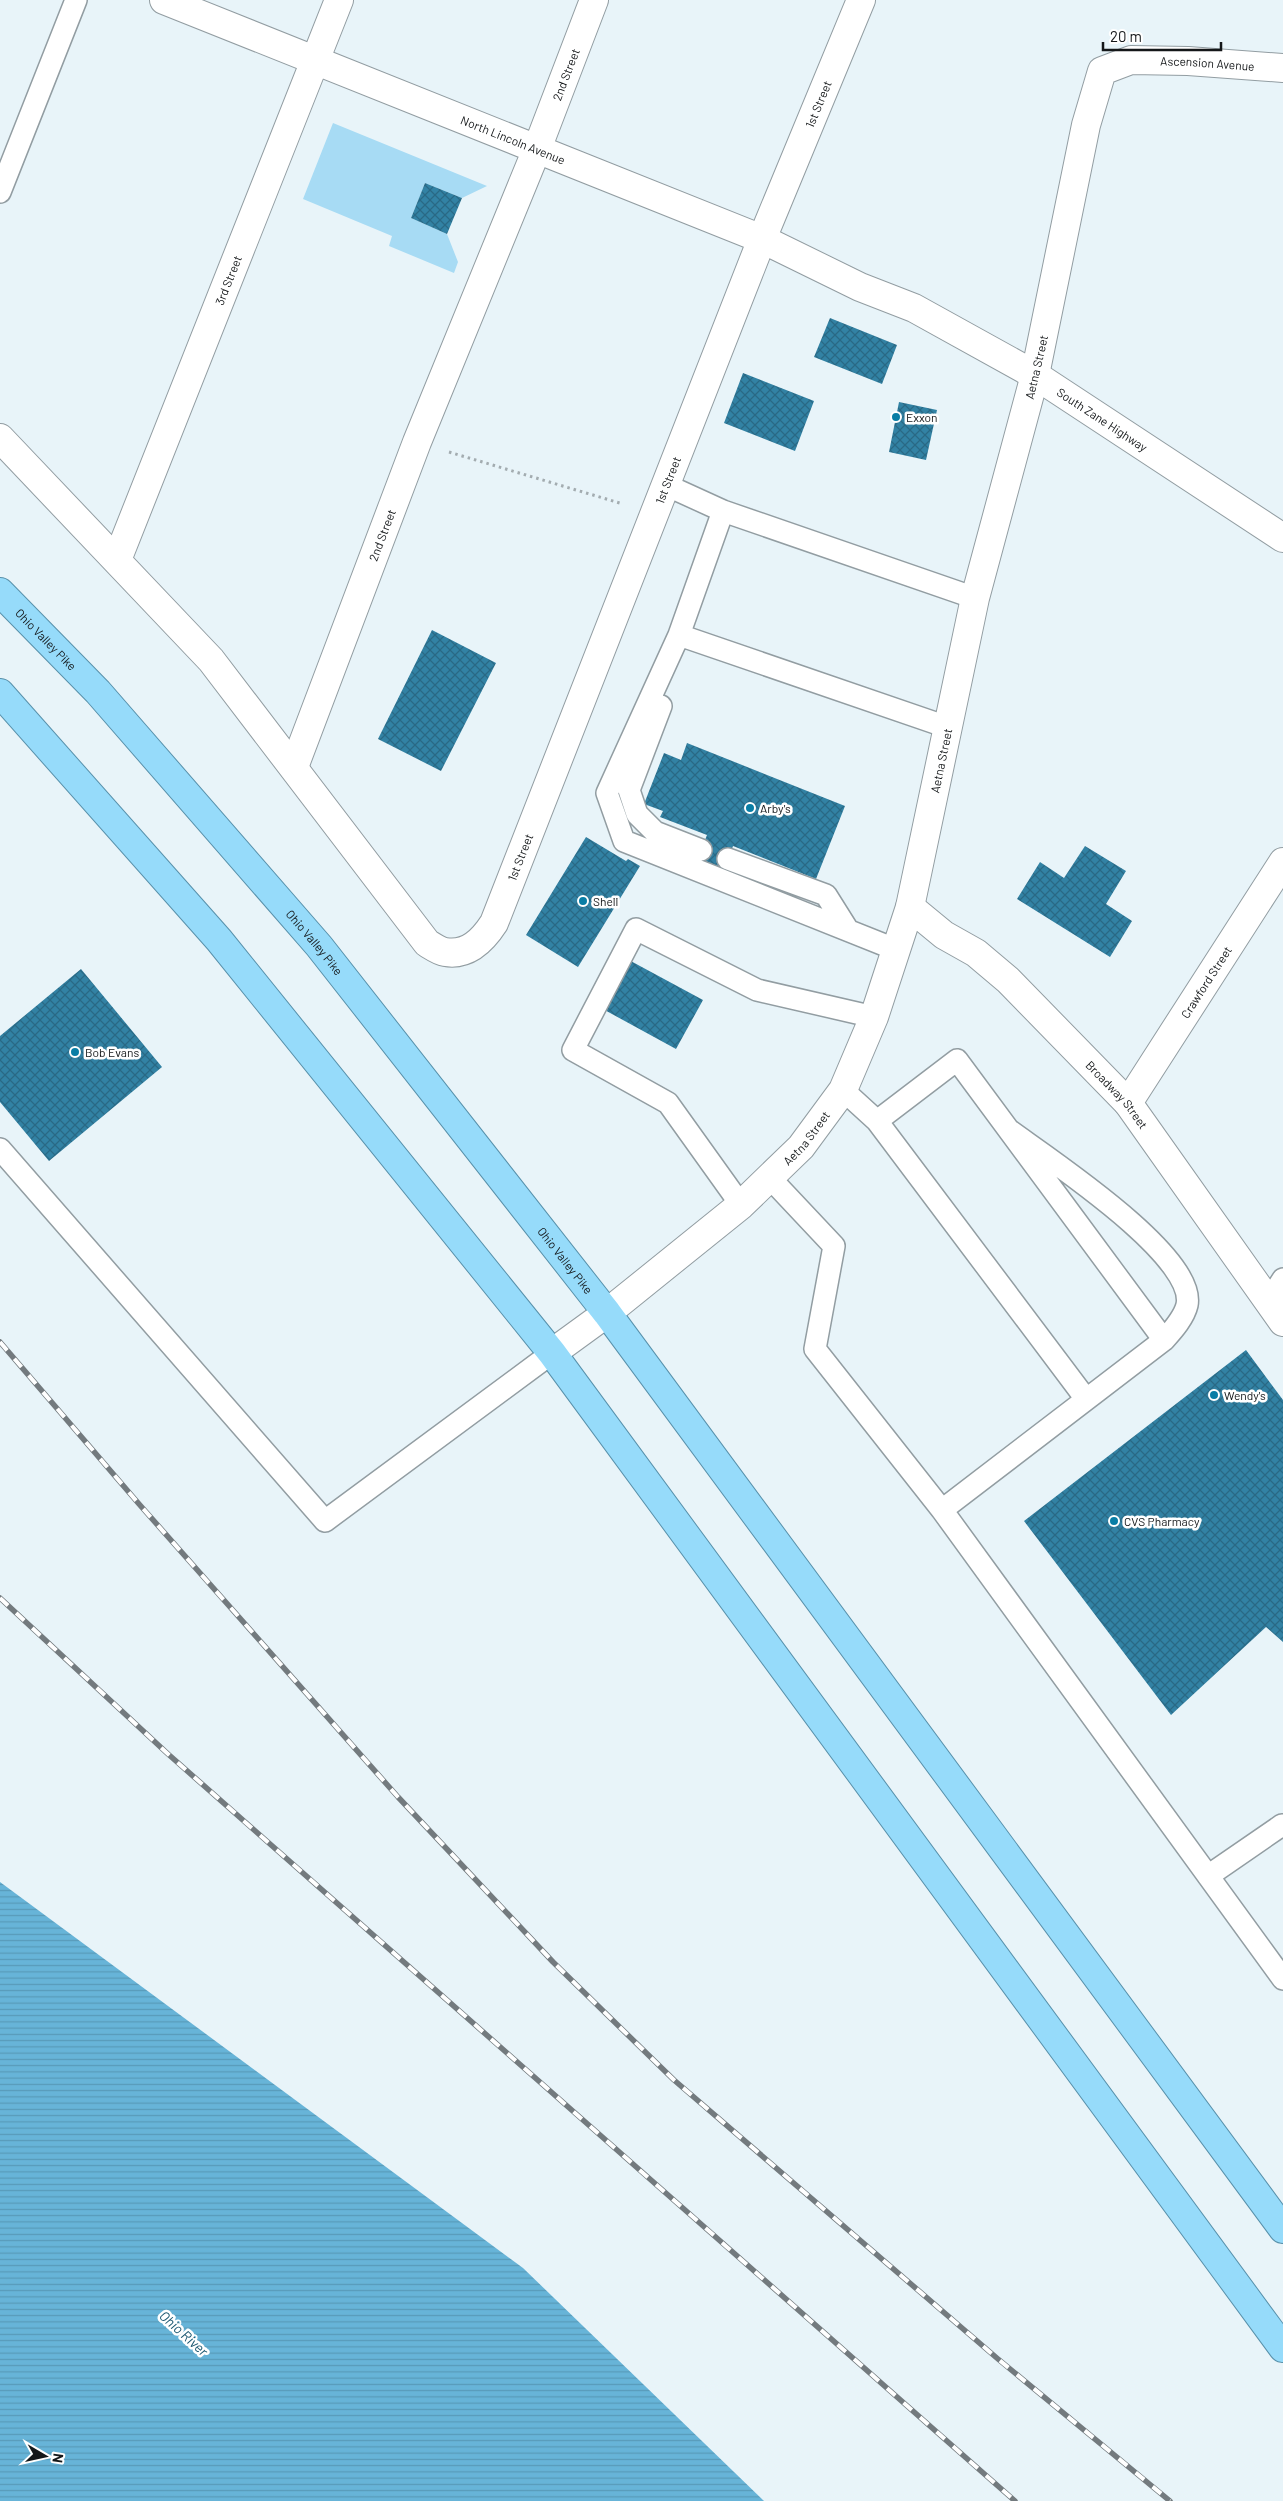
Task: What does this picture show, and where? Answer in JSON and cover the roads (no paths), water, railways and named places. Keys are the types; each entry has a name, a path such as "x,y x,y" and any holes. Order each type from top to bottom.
{"highway":[{"name":"Ohio Valley Pike","path":"0,592 98,692 319,946 607,1313 1283,2229"},
{"path":"0,693 220,940 552,1353 1283,2348"}],"street":[{"name":"North Lincoln Avenue","path":"164,0 316,59 762,239 860,287"},
{"name":"3rd Street","path":"117,560 339,0"},
{"name":"2nd Street","path":"294,767 417,442 537,149 594,0"},
{"name":"1st Street","path":"294,767 427,943 445,952 464,950 482,941 494,923 762,239 861,0"},
{"name":"Ascension Avenue","path":"1131,60 1188,61 1283,68"},
{"name":"Aetna Street","path":"552,1353 607,1313 741,1205 801,1147 843,1090 874,1017 910,908 975,598 1035,375 1084,134 1096,85 1102,71 1131,60"},
{"name":"South Zane Highway","path":"860,287 914,308 1035,375 1283,538"},
{"path":"0,438 211,660 294,767"},
{"name":"Crawford Street","path":"1128,1103 1283,862"},
{"name":"Broadway Street","path":"910,908 944,935 976,953 1008,980 1128,1103 1276,1312"}],"lane":[{"path":"0,192 76,0"},
{"path":"666,485 723,511 975,598"},
{"path":"723,511 679,635 607,793 624,841 897,950"},
{"path":"679,635 947,727"},
{"path":"662,672 667,691 628,790 637,814 655,832 701,850"},
{"path":"728,860 826,895 848,930"},
{"path":"741,1205 668,1103 573,1050 636,929 757,990 874,1017"},
{"path":"877,1121 957,1060 1164,1340"},
{"path":"843,1090 877,1121 1086,1399"},
{"path":"942,1510 1164,1340 1174,1330 1187,1305 1182,1279 1152,1242 1111,1205 1009,1130"},
{"path":"0,1149 325,1521 552,1353"},
{"path":"770,1178 834,1246 815,1349 942,1510 1283,1980"},
{"path":"1276,1312 1283,1279"},
{"path":"1208,1876 1283,1826"}],"water":[{"name":"Ohio River","path":"0,1882 523,2268 764,2501 0,2501"}],"railway":[{"path":"0,1342 139,1504 398,1797 553,1962 674,2080 998,2359 1170,2501"},
{"path":"0,1598 168,1754 1015,2501"}],"place":[{"name":"Exxon","path":"896,417"},
{"name":"Arby's","path":"750,808"},
{"name":"Shell","path":"583,901"},
{"name":"Bob Evans","path":"75,1052"},
{"name":"Wendy's","path":"1214,1395"},
{"name":"CVS Pharmacy","path":"1114,1521"}]}
